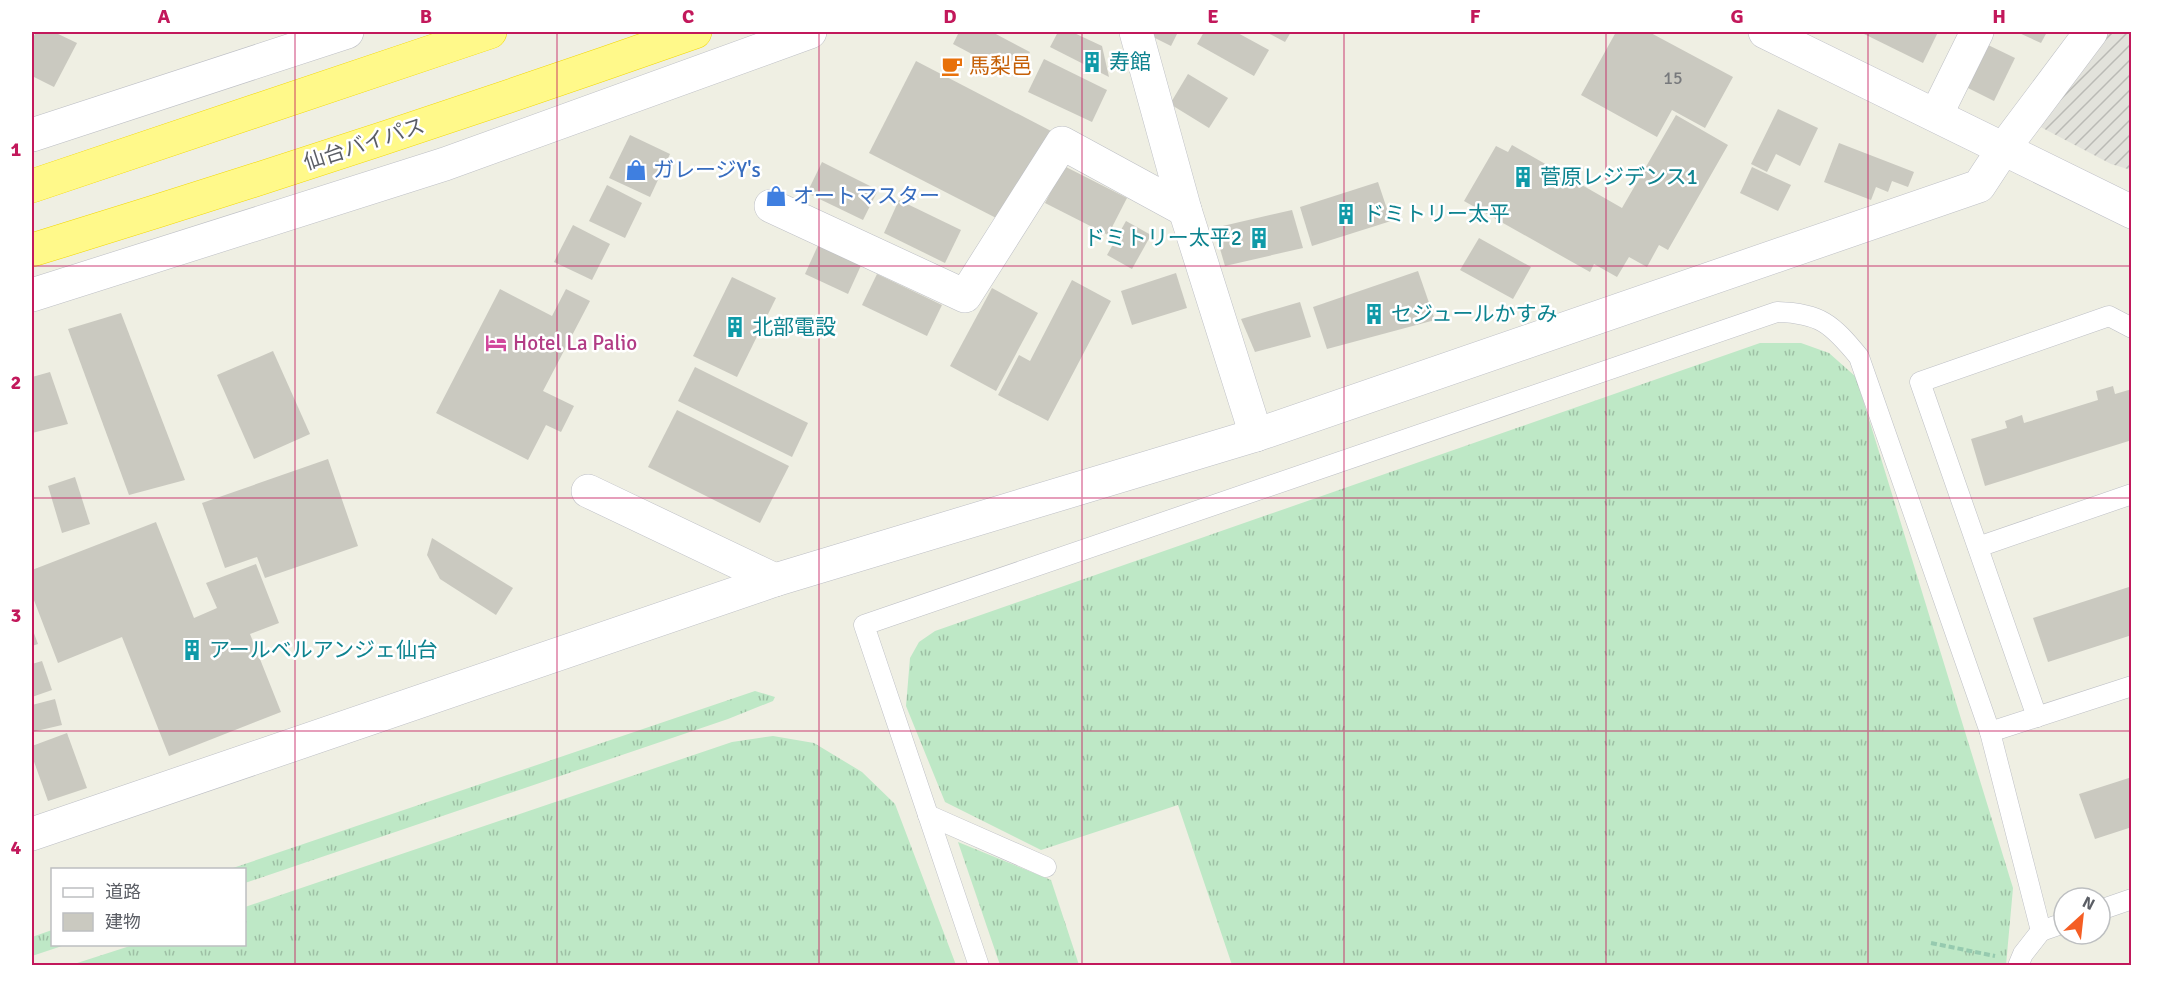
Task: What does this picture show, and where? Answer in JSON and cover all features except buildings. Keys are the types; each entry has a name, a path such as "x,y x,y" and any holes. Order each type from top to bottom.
{"highway":[{"path":"32,186 490,32"},
{"name":"仙台バイパス","path":"32,250 162,210 695,32"}],"street":[{"path":"32,135 347,32"},
{"path":"32,295 445,164 810,32"},
{"path":"1136,32 1185,210 1256,435"},
{"path":"1765,32 2132,212"},
{"path":"1936,115 1977,32"},
{"path":"32,833 775,580 1256,435 1979,186 2004,148 2091,32"},
{"path":"771,206 966,296 1062,143 1185,210"},
{"path":"588,491 775,580"}],"lane":[{"path":"979,966 864,625 1777,312 1799,313 1821,319 1840,334 1859,357 1990,732 2041,931"},
{"path":"2037,717 1920,382 2109,316 2132,328"},
{"path":"1978,547 2132,494"},
{"path":"1990,732 2132,686"},
{"path":"928,815 1046,867"},
{"path":"2112,906 2132,899"},
{"path":"2019,963 2041,931 2052,927"}],"path":[{"path":"1931,943 2019,963"}],"shaded area":[{"path":"2101,32 2131,32 2131,170 2111,164 2033,123"}],"green space":[{"path":"1760,343 1801,343 1829,353 1856,377 2013,888 2006,965 1232,965 1178,805 1041,850 945,802 906,706 910,658 919,642 935,631"},
{"path":"755,691 775,697 773,701 728,719 246,883 246,868 233,868"},
{"path":"773,736 814,743 862,772 895,804 956,965 71,965 130,946 246,946 246,907 732,742"},
{"path":"958,842 1051,880 1079,965 1000,965"},
{"path":"51,930 51,946 62,946 32,956 32,937"}],"place":[{"name":"寿館","path":"1092,62"},
{"name":"馬梨邑","path":"952,66"},
{"name":"ガレージY's","path":"636,170"},
{"name":"菅原レジデンス1","path":"1523,177"},
{"name":"オートマスター","path":"776,196"},
{"name":"ドミトリー太平","path":"1346,214"},
{"name":"ドミトリー太平2","path":"1259,238"},
{"name":"セジュールかすみ","path":"1374,314"},
{"name":"北部電設","path":"735,327"},
{"name":"Hotel La Palio","path":"496,343"},
{"name":"アールベルアンジェ仙台","path":"192,650"}]}
